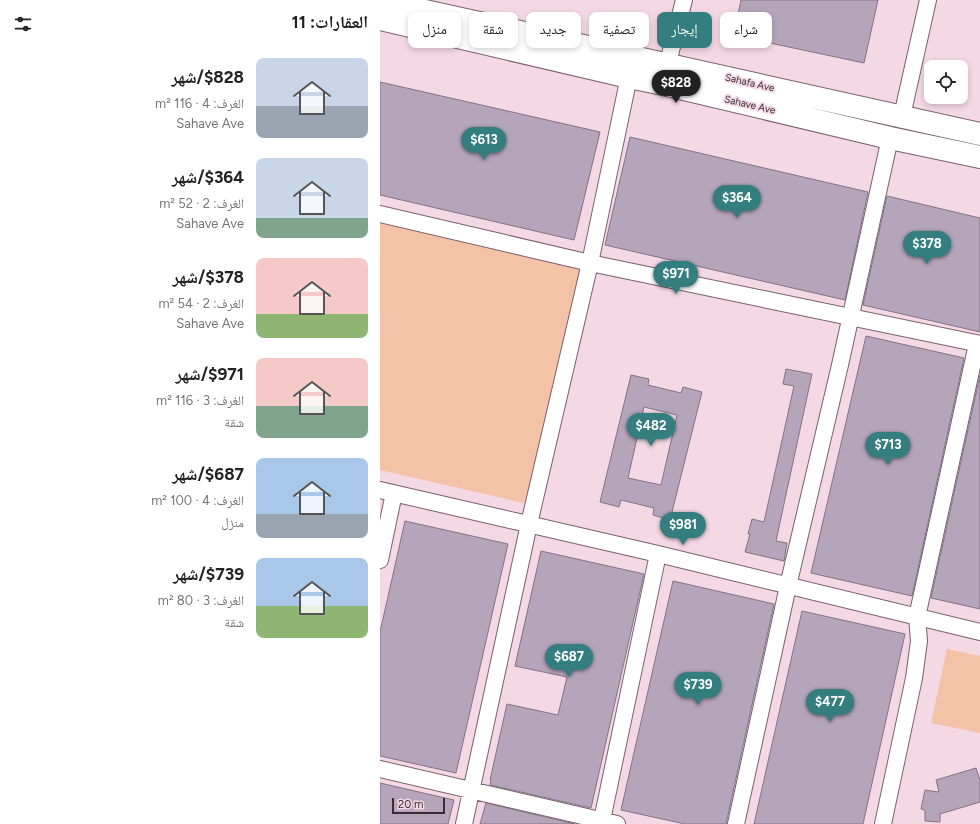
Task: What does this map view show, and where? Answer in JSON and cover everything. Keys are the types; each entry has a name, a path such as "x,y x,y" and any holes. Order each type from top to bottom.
{"main road":[{"path":"380,1 426,5 631,67"},
{"name":"Sahave Ave","path":"380,19 666,74 890,138 980,158"},
{"name":"Sahafa Ave","path":"666,74 902,116 980,134"}],"street":[{"path":"666,74 684,0"},
{"path":"902,116 928,0"},
{"path":"464,824 529,524 590,263 631,67"},
{"path":"736,824 788,586 851,317 890,138"},
{"path":"380,214 590,263 978,344 917,617 919,641 914,678 883,824"},
{"path":"380,560 387,492 658,554 980,632"},
{"path":"380,769 610,822 658,554"}],"shaded area":[{"path":"380,223 582,266 528,504 380,470"},
{"path":"947,649 980,656 980,733 931,723"}],"building":[{"path":"741,0 878,0 864,63 772,43 772,12 739,12"},
{"path":"380,82 600,132 574,240 380,195"},
{"path":"630,137 868,192 845,300 605,245"},
{"path":"887,196 980,218 980,332 863,305"},
{"path":"866,336 964,358 912,596 811,573"},
{"path":"786,369 812,374 776,541 787,543 784,561 745,552 752,519 764,522 794,386 783,384"},
{"path":"631,375 649,379 648,385 681,393 683,387 702,392 670,520 653,515 654,508 621,500 619,507 600,502","holes":["644,407 677,415 661,485 628,478"]},
{"path":"980,375 980,609 931,598"},
{"path":"405,521 508,544 456,773 380,756 380,632"},
{"path":"541,551 644,574 591,808 490,785 507,704 558,715 567,677 515,666"},
{"path":"673,581 774,604 726,824 685,824 621,810"},
{"path":"802,611 905,634 863,824 754,824"},
{"path":"976,768 980,780 980,802 940,814 940,822 925,821 925,810 921,809 925,790 939,792 936,780"},
{"path":"380,783 454,800 448,824 380,824"},
{"path":"486,803 575,824 480,824"}]}
